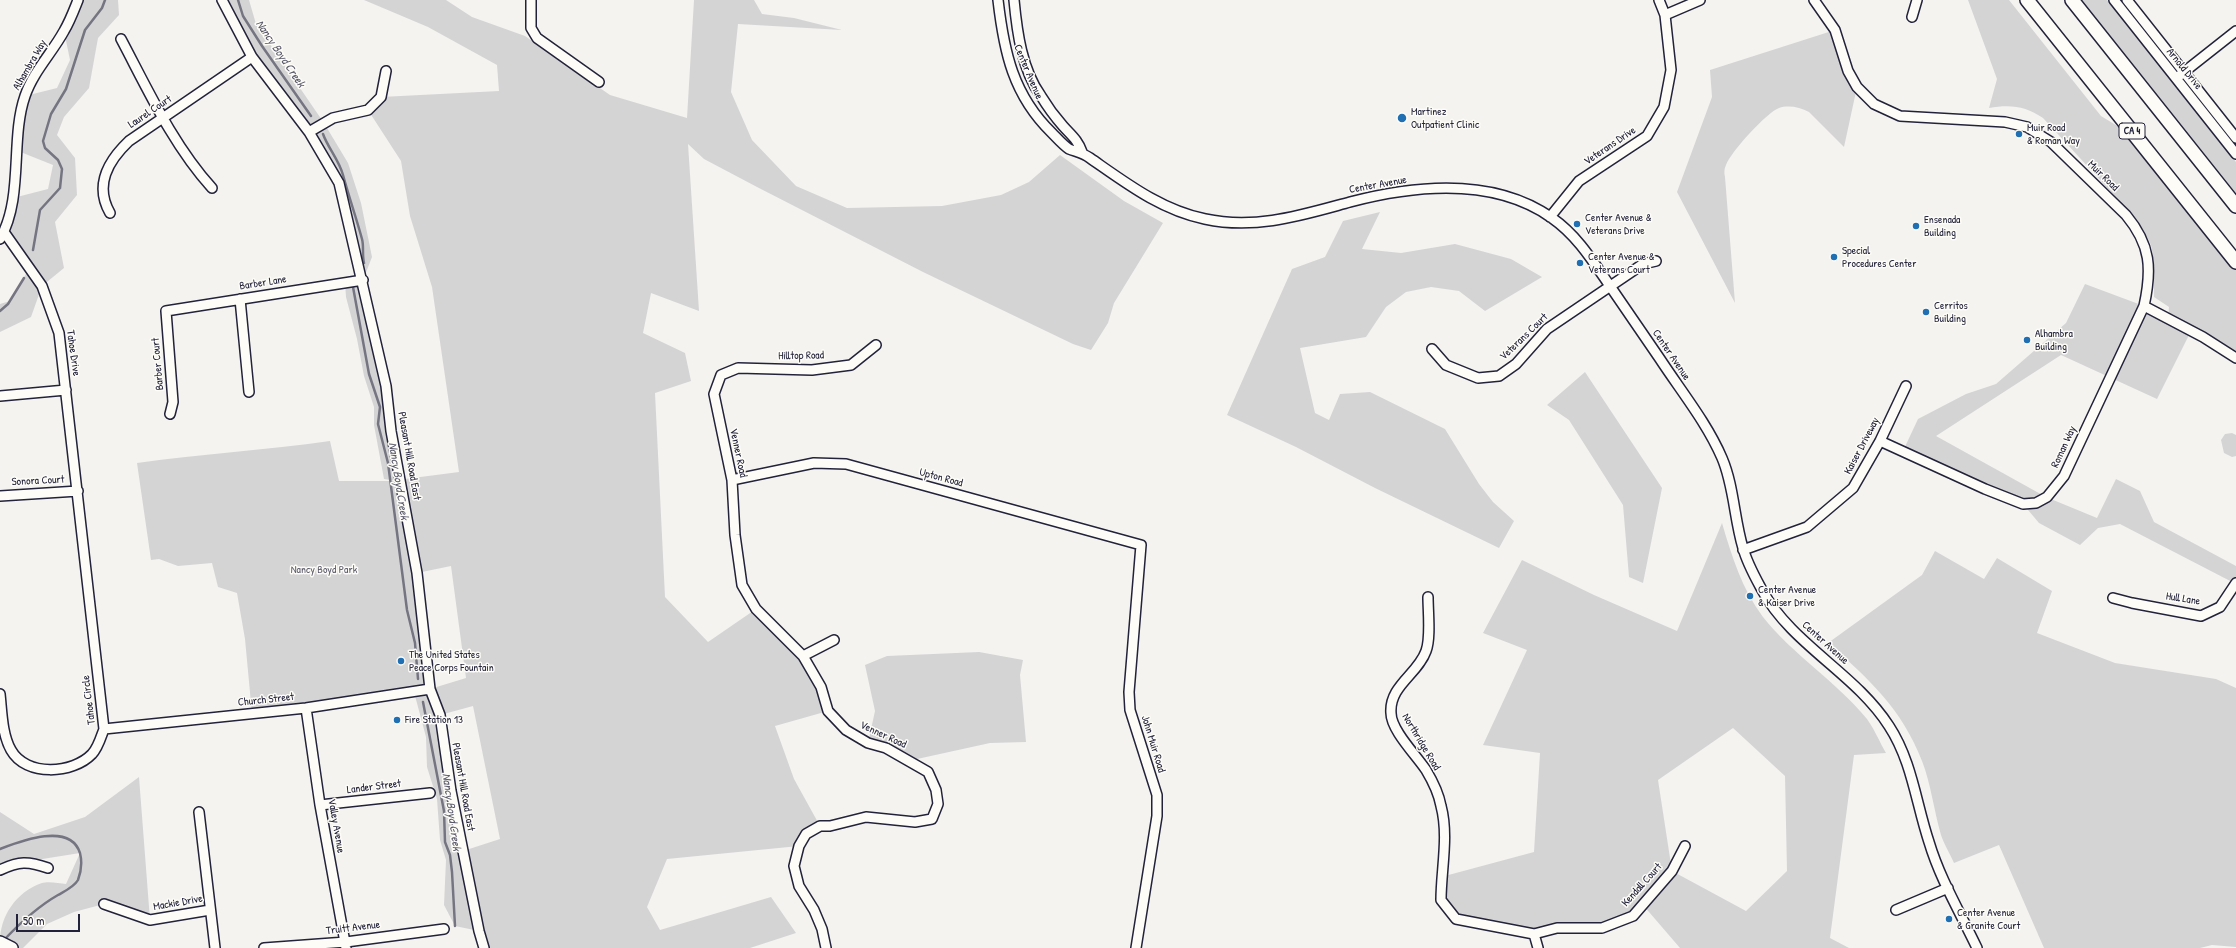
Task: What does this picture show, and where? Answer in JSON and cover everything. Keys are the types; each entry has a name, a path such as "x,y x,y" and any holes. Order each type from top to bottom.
{"highway":[{"name":"CA 4","path":"2028,0 2236,262"},
{"path":"2072,0 2236,206"}],"main road":[{"path":"0,942 12,948"}],"street":[{"name":"Alhambra Way","path":"2,236 13,198 21,112 25,96 38,70 64,31 78,0"},
{"name":"Pleasant Hill Road East","path":"222,0 252,56 309,132 339,183 363,280 386,386 391,431 402,482 417,573 430,689 440,715 450,791 479,931 484,948"},
{"path":"531,0 531,28 537,38 599,82"},
{"name":"Center Avenue","path":"998,0 1002,42 1026,102 1042,123 1068,148 1082,152 1147,198 1176,211 1205,220 1261,223 1385,194 1444,188 1477,189 1515,198 1550,217 1565,228 1583,247 1702,422 1720,454 1728,476 1743,550 1766,597 1787,624 1872,703 1888,724 1903,750 1929,843 1948,888 1977,948"},
{"name":"Center Avenue","path":"1014,0 1018,36 1026,66 1039,95 1063,126 1079,142 1082,152"},
{"path":"1659,0 1665,15 1700,0"},
{"name":"Muir Road","path":"1814,0 1835,30 1848,71 1857,88 1874,104 1900,116 2014,124 2031,129 2051,142 2136,227 2147,252 2149,269 2149,285 2144,306"},
{"path":"1912,17 1917,0"},
{"name":"Arnold Drive","path":"2114,0 2236,154"},
{"name":"Arnold Drive","path":"2127,0 2236,138"},
{"name":"Veterans Drive","path":"1550,217 1579,181 1646,136 1664,107 1671,70 1665,15"},
{"path":"2176,78 2236,31"},
{"path":"121,39 163,118 195,170 212,188"},
{"name":"Laurel Court","path":"110,213 103,201 102,184 114,159 129,141 252,56"},
{"path":"309,132 333,118 368,110 381,98 386,71"},
{"name":"Tahoe Drive","path":"2,236 42,286 59,333 78,491"},
{"name":"Veterans Court","path":"1432,349 1446,365 1478,378 1499,376 1516,364 1547,329 1609,285 1643,264 1656,261"},
{"name":"Barber Lane","path":"166,311 363,280"},
{"path":"240,299 249,392"},
{"path":"2144,306 2210,341 2236,358"},
{"name":"Roman Way","path":"1880,441 1985,489 2023,504 2036,503 2046,497 2064,476 2144,306"},
{"name":"Barber Court","path":"166,311 173,402 170,414"},
{"name":"Hilltop Road","path":"722,375 738,368 812,370 851,365 876,345"},
{"name":"Venner Road","path":"722,375 714,394 732,480 735,535 742,585 756,608 803,656 821,687 828,711 846,730 868,743 886,748 928,772 936,790 938,804 932,819 915,822 866,817 830,826 820,826 806,834 799,846 794,866 799,886 814,910 822,929 826,948"},
{"name":"Kaiser Driveway","path":"1743,550 1807,527 1853,488 1880,441 1906,386"},
{"path":"0,396 66,390"},
{"name":"Upton Road","path":"732,480 814,463 846,464 1141,544"},
{"name":"Sonora Court","path":"0,496 78,491"},
{"name":"Tahoe Circle","path":"0,694 5,738 12,752 25,764 43,769 74,767 93,754 104,729 78,491"},
{"name":"John Muir Road","path":"1136,948 1157,816 1157,795 1130,710 1129,692 1141,544"},
{"name":"Hull Lane","path":"2113,598 2201,616 2220,607 2236,583"},
{"name":"Northridge Road","path":"1428,597 1427,650 1420,664 1400,686 1392,704 1391,714 1396,728 1426,771 1442,806 1444,842 1441,900 1456,919 1534,934"},
{"path":"803,656 834,640"},
{"name":"Church Street","path":"104,729 306,708 430,689"},
{"name":"Valley Avenue","path":"306,708 320,805 346,945"},
{"name":"Lander Street","path":"320,805 430,793"},
{"name":"Mackie Drive","path":"200,812 215,948"},
{"name":"Kendall Court","path":"1534,934 1557,928 1602,928 1633,916 1672,871 1685,846"},
{"path":"0,870 11,865 30,861 48,868"},
{"path":"1896,910 1948,888"},
{"name":"Mackie Drive","path":"104,904 150,920 210,910"},
{"name":"Truitt Avenue","path":"264,948 346,945 444,928"},
{"path":"1534,934 1538,948"}],"green space":[{"path":"78,0 118,0 119,15 98,38 89,88 64,117 57,135 75,158 77,195 55,222 64,268 42,286 31,317 0,332 0,304 10,301 30,267 4,232 13,198 48,189 53,165 18,151 25,96 57,88 70,60 64,31"},
{"path":"222,0 249,0 256,24 324,123 348,163 361,203 372,257 363,280 339,183 252,57"},
{"name":"Nancy Boyd Park","path":"364,0 446,0 472,17 525,36 610,95 687,118 694,0 754,0 762,14 794,18 842,30 738,24 731,92 752,140 796,186 847,208 942,206 1001,195 1029,182 1060,155 1124,201 1163,223 1114,303 1108,323 1091,350 1073,344 923,272 704,159 688,144 699,311 651,293 643,333 685,353 691,381 655,393 665,597 708,642 756,609 803,656 828,711 775,726 794,779 820,826 799,846 667,859 647,907 660,930 771,897 796,933 750,948 484,948 479,931 455,926 444,905 446,860 440,840 437,799 427,767 426,737 414,692 252,714 245,639 237,593 218,587 212,563 178,566 159,559 151,560 137,463 330,441 339,481 396,481 384,479 374,425 374,407 364,376 357,339 346,297 345,282 363,280 402,482 405,479 459,472 432,287 410,216 401,161 368,110 381,97 499,91 497,65 428,27","holes":["451,566 466,678 430,689 417,573","473,706 500,839 463,851 440,715"]},
{"path":"1968,0 2009,0 2101,116 2137,138 2236,262 2236,358 2191,331 2157,399 2061,355 1936,436 2046,497 2097,518 2116,479 2140,491 2154,522 2236,566 2236,584 2120,524 2098,528 2080,545 2039,523 2023,504 1903,451 1918,419 1966,394 1996,384 2066,323 2085,284 2144,306 2168,318 2169,307 2154,297 2154,261 2151,245 2138,221 2043,118 2037,114 2018,107 2004,106 1989,108 1997,79"},
{"path":"2072,0 2107,0 2113,7 2236,162 2236,206"},
{"path":"1835,30 1857,87 1844,147 1809,112 1794,107 1783,107 1773,111 1758,125 1734,152 1725,166 1724,174 1735,303 1677,192 1712,97 1710,70"},
{"path":"1380,212 1362,249 1401,253 1455,244 1511,259 1542,277 1485,311 1459,291 1431,287 1406,292 1386,307 1366,337 1300,348 1315,413 1329,420 1340,394 1370,392 1445,429 1479,484 1493,502 1514,521 1499,548 1375,488 1296,447 1227,415 1292,269 1325,257 1343,221"},
{"path":"1585,372 1662,488 1643,583 1629,577 1623,505 1569,420 1547,405"},
{"path":"2232,433 2236,435 2236,456 2232,457 2224,453 2221,440 2225,434"},
{"path":"1722,523 1743,584 1763,617 1788,644 1855,705 1875,731 1886,753 1854,755 1830,938 1849,948 1680,948 1643,905 1602,928 1534,934 1456,919 1441,900 1441,877 1534,852 1540,753 1483,745 1527,650 1483,633 1522,560 1594,595 1677,631","holes":["1733,728 1785,776 1787,871 1746,911 1672,871 1658,780"]},
{"path":"1935,551 1984,579 1997,558 2052,591 2037,633 2115,663 2216,679 2236,688 2236,947 2212,945 2200,948 2044,948 1999,845 1954,863 1941,835 1928,779 1922,761 1905,726 1883,696 1857,669 1828,643 1922,575"},
{"path":"979,652 1023,660 1020,675 1026,742 990,743 908,761 868,743 875,711 865,665 887,656"},
{"path":"139,777 150,920 104,904 74,912 47,924 23,948 12,948 0,942 6,914 17,899 24,892 44,882 66,884 80,853 30,861 0,870 0,812 34,834 85,817"}],"waterway":[{"path":"33,250 40,210 60,188 62,169 58,160 45,148 43,141 51,114 66,89 85,30 102,8 105,0"},
{"name":"Nancy Boyd Creek","path":"238,0 243,16 311,116"},
{"name":"Nancy Boyd Creek","path":"323,134 339,164 343,175 362,239 364,263"},
{"path":"0,311 8,304 24,278"},
{"name":"Nancy Boyd Creek","path":"353,287 369,374 380,407 378,424 388,463 407,610 415,643 418,679"},
{"name":"Nancy Boyd Creek","path":"423,702 444,811 445,842 450,855 452,872 455,926"},
{"path":"0,849 44,836 56,836 66,838 75,844 80,853 81,859 79,877 74,885 36,910 4,940"}],"place":[{"name":"Martinez Outpatient Clinic","path":"1402,118"},
{"name":"Muir Road & Roman Way","path":"2019,134"},
{"name":"Center Avenue & Veterans Drive","path":"1577,224"},
{"name":"Ensenada Building","path":"1916,226"},
{"name":"Special Procedures Center","path":"1834,257"},
{"name":"Center Avenue & Veterans Court","path":"1580,263"},
{"name":"Cerritos Building","path":"1926,312"},
{"name":"Alhambra Building","path":"2027,340"},
{"name":"Center Avenue & Kaiser Drive","path":"1750,596"},
{"name":"The United States Peace Corps Fountain","path":"401,661"},
{"name":"Fire Station 13","path":"397,720"},
{"name":"Center Avenue & Granite Court","path":"1949,919"}]}
